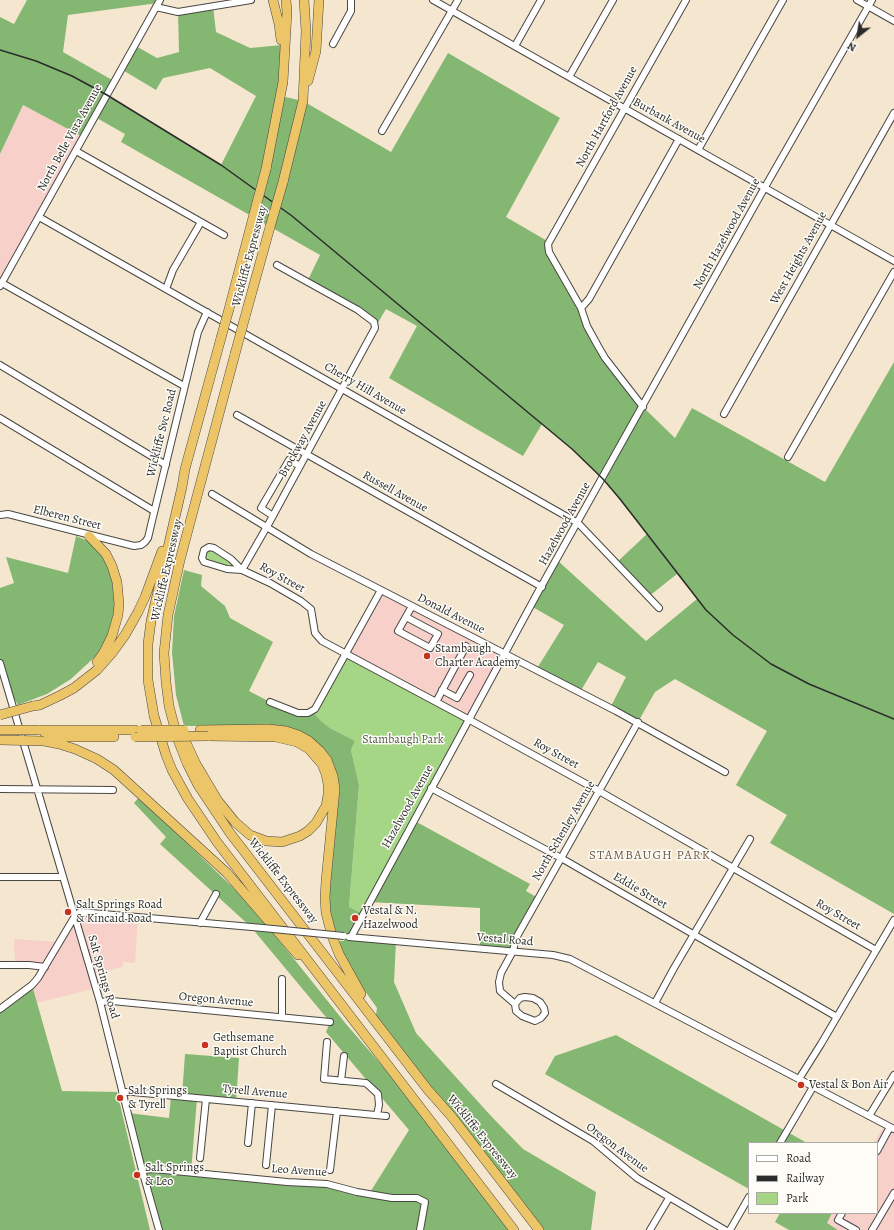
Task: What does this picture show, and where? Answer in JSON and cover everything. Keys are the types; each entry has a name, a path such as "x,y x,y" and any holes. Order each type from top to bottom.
{"highway":[{"path":"274,0 285,63"},
{"name":"Wickliffe Expressway","path":"286,0 285,63 281,96 266,169 185,469 151,621 147,667 154,716 172,770 194,810 514,1230"},
{"name":"Wickliffe Expressway","path":"304,0 306,31 303,101 283,182 235,354 172,594 165,635 166,682 173,726 187,763 205,796 230,833 428,1090 457,1123 539,1230"},
{"path":"303,101 316,51 319,0"},
{"path":"0,715 33,706 40,706 82,682 104,662 122,639 138,612 155,571 162,550 178,486 185,469"},
{"path":"33,706 39,701 66,687 89,669 104,652 114,632 119,604 116,576 106,554 89,536"},
{"path":"135,734 208,736 272,736 290,740 306,747 322,764 328,784 326,806 316,823 308,831 290,840 273,842 258,839 246,832 235,822 210,790 196,764 186,743 179,726 174,702 169,662 172,594"},
{"path":"0,739 200,730 268,729 286,731 309,740 317,747 327,760 333,776 335,789 325,892 327,920 334,944 355,985 372,1010 375,1021"},
{"path":"0,730 41,736 83,752 106,764 126,780 227,873 292,949 332,991"}],"street":[{"name":"North Belle Vista Avenue","path":"1,284 160,0"},
{"path":"156,7 178,12 251,0"},
{"path":"333,44 351,11 351,0"},
{"name":"Burbank Avenue","path":"433,0 894,261"},
{"path":"382,131 458,0"},
{"path":"515,46 541,0"},
{"path":"570,77 613,0"},
{"name":"North Hartford Avenue","path":"581,308 549,252 548,244 686,0"},
{"path":"698,150 783,0"},
{"path":"857,0 894,21"},
{"name":"North Hazelwood Avenue","path":"603,479 765,187 872,0"},
{"name":"West Heights Avenue","path":"724,414 894,113"},
{"path":"643,407 605,358 587,326 581,308 589,299 679,140"},
{"path":"76,151 224,235"},
{"name":"Cherry Hill Avenue","path":"39,217 578,522 659,608"},
{"path":"166,289 173,270 201,222"},
{"name":"Brockway Avenue","path":"242,570 375,328 374,322 370,318 277,265"},
{"path":"788,457 894,272"},
{"path":"1,284 184,386"},
{"name":"Wickliffe Svc Road","path":"128,544 138,546 145,542 148,538 184,386 198,332 206,312"},
{"path":"0,365 166,465"},
{"name":"Russell Avenue","path":"237,415 542,587"},
{"path":"0,418 154,511"},
{"path":"273,516 261,508 289,460 300,466"},
{"name":"Hazelwood Avenue","path":"351,937 468,719 603,479"},
{"name":"Donald Avenue","path":"212,494 311,554 638,722 725,772"},
{"name":"Elberen Street","path":"0,515 8,514 89,536 128,544"},
{"name":"Roy Street","path":"242,570 232,559 214,548 206,548 202,553 203,560 207,564 227,569 242,570 270,583 308,606 314,628 318,638 322,641 599,791 876,950"},
{"path":"270,702 298,713 305,714 313,712 318,706 381,590"},
{"path":"406,617 438,634 430,648 398,631 412,606"},
{"path":"436,702 466,646"},
{"name":"Salt Springs Road","path":"0,663 1,672 100,1002 142,1170 159,1230"},
{"path":"442,690 457,698 470,675"},
{"name":"North Schenley Avenue","path":"515,1004 500,991 499,982 501,973 513,952 516,938 638,722"},
{"path":"0,788 113,790"},
{"name":"Eddie Street","path":"431,788 561,858 837,1017"},
{"path":"655,1003 750,838"},
{"path":"0,877 63,877"},
{"path":"200,923 216,894"},
{"name":"Vestal Road","path":"74,916 83,911 553,955 570,959 892,1128"},
{"path":"0,1009 32,985 45,967 74,916"},
{"path":"799,1079 894,920"},
{"path":"0,965 29,965 45,967"},
{"path":"282,979 282,1017"},
{"path":"520,998 533,998 540,1002 545,1013 541,1018 535,1021 516,1011 515,1004 520,998"},
{"name":"Oregon Avenue","path":"100,1002 112,1001 330,1022"},
{"path":"327,1042 324,1080 366,1083 378,1094 379,1105 377,1115"},
{"path":"341,1081 344,1056"},
{"path":"869,1116 894,1075"},
{"name":"Oregon Avenue","path":"496,1084 593,1141 637,1178 724,1230"},
{"path":"781,1142 813,1087"},
{"name":"Tyrell Avenue","path":"122,1092 386,1116"},
{"path":"200,1158 206,1099"},
{"path":"248,1143 252,1103"},
{"path":"266,1165 272,1105"},
{"path":"330,1170 337,1111"},
{"path":"878,1149 892,1128"},
{"name":"Leo Avenue","path":"142,1170 154,1169 286,1182 327,1184 357,1192 392,1198 417,1198 425,1202 420,1230"},
{"path":"872,1230 894,1193"},
{"path":"650,1230 669,1198"},
{"path":"730,1230 748,1199"},
{"path":"841,1214 838,1220 856,1230"}],"shaded area":[{"path":"23,105 83,137 0,286 0,154"},
{"name":"Stambaugh Charter Academy","path":"381,590 505,654 468,719 346,654"},
{"path":"79,913 138,917 135,963 123,962 123,967 92,974 96,988 37,1003 32,985 45,967 15,965 14,939 59,942"},
{"path":"885,1124 894,1129 894,1230 838,1230 826,1223 831,1214 878,1214 878,1142 875,1142"}],"green space":[{"path":"27,0 160,0 158,3 68,15 63,52 114,81 107,95 221,165 256,96 210,68 163,78 156,90 121,69 134,45 157,58 179,52 178,12 213,6 216,32 250,48 282,45 281,96 303,101 391,152 448,53 560,118 506,217 549,242 548,244 598,346 643,407 675,438 692,408 825,482 894,362 894,914 770,843 787,815 736,785 767,731 675,679 655,692 638,722 610,708 626,677 598,662 580,692 536,670 564,625 531,606 557,560 646,641 697,599 677,574 648,597 616,563 647,534 603,479 572,449 542,424 523,456 389,378 417,326 386,309 375,328 375,324 307,282 320,255 121,142 125,134 95,117 83,137 23,105 0,154 0,17 14,24"},
{"path":"76,536 88,541 103,555 111,573 116,600 112,627 98,654 71,679 47,694 18,705 8,687 0,663 0,588 14,583 6,557 68,573"},
{"path":"209,547 242,570 207,564 202,555"},
{"path":"184,570 202,575 201,586 225,606 230,618 273,642 249,691 270,702 298,713 313,712 330,728 355,741 351,750 359,785 349,907 363,914 351,937 396,941 394,982 416,1033 523,1149 596,1192 591,1230 539,1230 375,1021 377,1008 360,984 337,941 344,941 343,932 333,931 329,912 329,890 339,791 323,749 232,726 184,726 176,695 172,653 174,616"},
{"name":"Stambaugh Park","path":"346,654 468,719 363,914 349,907 359,785 351,750 355,741 330,728 313,712"},
{"path":"139,797 250,904 346,1024 431,1122 514,1230 159,1230 128,1113 169,1118 171,1096 182,1096 185,1054 239,1058 236,1102 197,1098 191,1173 322,1183 369,1194 409,1130 326,1032 330,1022 251,927 160,844 166,837 134,803"},
{"path":"413,820 530,884 526,891 538,898 516,938 513,951 480,948 480,908 369,902"},
{"path":"32,985 62,1091 117,1092 150,1230 0,1230 0,1009"},
{"path":"616,1035 805,1142 748,1142 748,1188 545,1074 555,1056"},
{"path":"779,1214 832,1214 827,1223 838,1230 789,1230 775,1222"}],"railway":[{"path":"0,50 36,61 72,76 107,95 221,165 292,216 572,449 603,479 620,499 706,610 733,635 771,664 809,684 894,719"}],"place":[{"name":"Stambaugh Charter Academy","path":"427,656"},
{"name":"Salt Springs Road & Kincaid Road","path":"68,912"},
{"name":"Vestal & N. Hazelwood","path":"355,918"},
{"name":"Gethsemane Baptist Church","path":"205,1045"},
{"name":"Vestal & Bon Air","path":"801,1085"},
{"name":"Salt Springs & Tyrell","path":"120,1098"},
{"name":"Salt Springs & Leo","path":"137,1175"}],"district":[{"name":"STAMBAUGH PARK","path":"650,856"}]}
